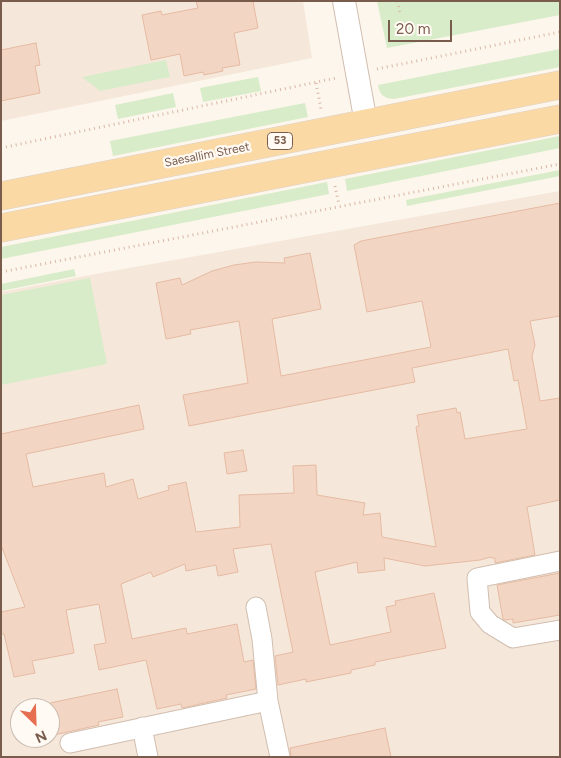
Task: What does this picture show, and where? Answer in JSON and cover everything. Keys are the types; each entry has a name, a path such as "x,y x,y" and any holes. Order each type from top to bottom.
{"main road":[{"name":"Saesallim Street","path":"1,196 560,85"},
{"path":"1,228 560,119"}],"street":[{"path":"344,1 366,123"},
{"path":"560,561 477,578 480,612 490,624 513,638 560,630"},
{"path":"256,608 262,639 268,701 280,757"},
{"path":"70,743 268,701"},
{"path":"142,727 148,757"}],"path":[{"path":"398,1 400,14"},
{"path":"1,148 560,32"},
{"path":"1,272 560,164"}],"shaded area":[{"path":"1,1 303,1 312,58 1,121"},
{"path":"560,191 560,757 1,757 1,292"}],"green space":[{"path":"377,1 560,1 560,15 387,48"},
{"path":"560,49 560,67 394,99 382,95 379,90 378,85"},
{"path":"166,60 170,77 100,91 82,77"},
{"path":"258,77 261,91 203,102 200,88"},
{"path":"173,93 176,107 118,119 115,105"},
{"path":"305,103 308,117 113,156 110,141"},
{"path":"560,136 560,148 347,191 345,179"},
{"path":"560,170 560,176 407,206 406,200"},
{"path":"327,182 329,194 1,259 1,247"},
{"path":"74,269 76,276 1,291 1,284"},
{"path":"90,278 107,364 1,385 1,295"}],"building":[{"path":"196,1 253,1 258,28 234,33 240,65 222,68 223,71 204,75 203,72 184,76 180,54 151,60 142,15 161,11 162,15 198,8"},
{"path":"36,43 40,65 35,66 40,93 1,101 1,50"},
{"path":"560,203 560,316 530,321 535,345 532,356 540,401 560,398 560,500 527,507 535,555 495,563 495,558 491,557 425,566 384,558 385,570 358,573 357,562 315,572 330,645 391,632 386,607 396,605 395,601 434,593 446,648 375,662 375,665 351,670 351,673 306,682 306,679 278,685 275,656 293,652 271,544 233,549 238,572 218,576 216,565 186,571 185,564 153,577 151,572 121,584 132,639 186,628 187,634 237,624 244,662 253,660 256,689 226,695 227,698 182,708 181,704 157,709 146,660 99,670 94,645 106,643 99,604 66,610 74,653 32,661 35,673 14,677 4,634 1,634 1,612 25,607 1,545 1,434 139,405 144,429 26,454 33,487 104,473 106,487 133,479 138,499 169,490 168,486 186,482 196,532 240,527 239,495 294,493 293,466 316,465 317,495 365,503 363,515 380,513 382,537 436,547 416,427 419,426 417,415 456,408 457,413 460,412 465,439 527,429 518,380 514,381 508,349 412,368 415,382 189,426 183,395 248,383 239,321 190,330 191,334 166,339 156,283 180,278 182,285 212,271 234,265 256,262 285,263 284,258 310,253 321,309 272,319 281,376 431,347 422,301 367,312 354,245 361,241"},
{"path":"243,450 247,471 227,474 224,453"},
{"path":"560,573 560,615 513,623 513,619 503,619 497,585"},
{"path":"117,689 123,717 98,722 99,725 60,734 60,701"},
{"path":"385,728 391,757 291,757 290,748"}]}
